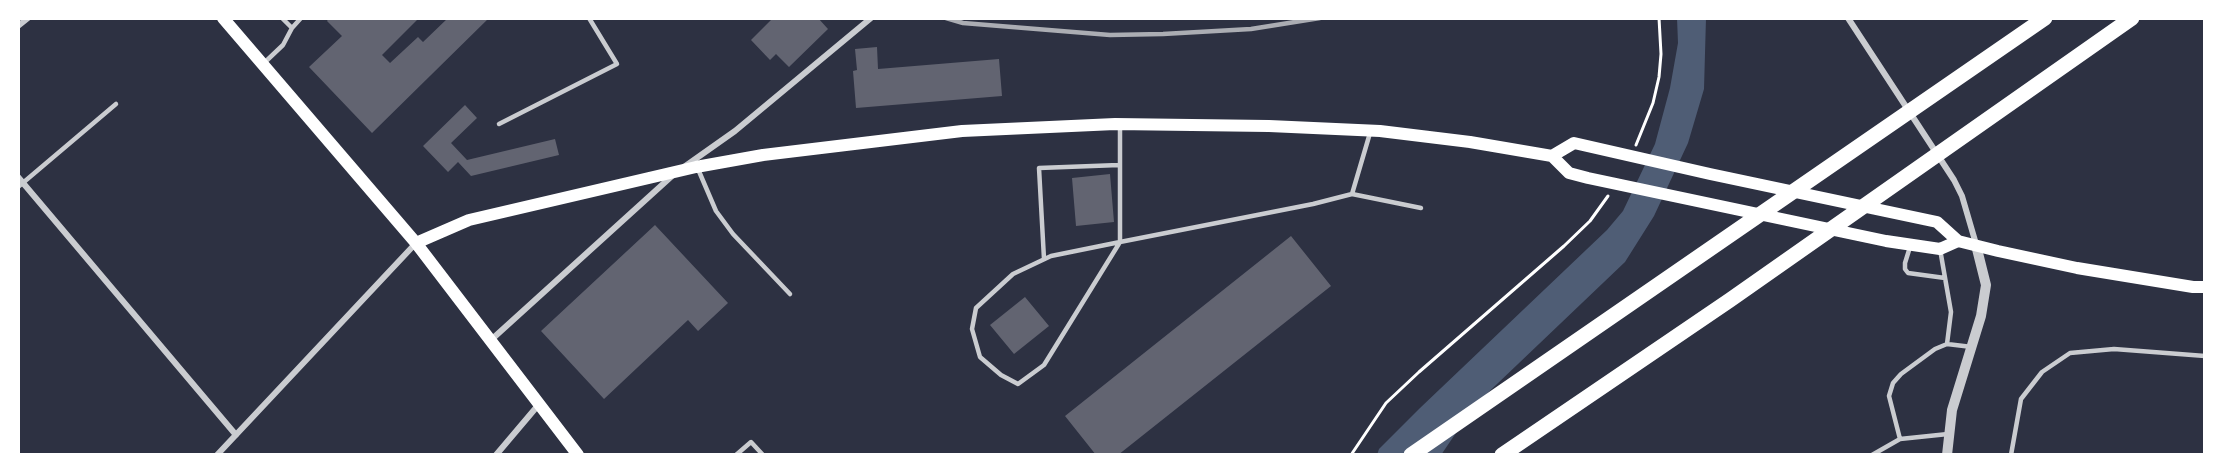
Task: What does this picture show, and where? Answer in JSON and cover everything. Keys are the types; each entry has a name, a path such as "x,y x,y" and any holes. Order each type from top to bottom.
{"highway":[{"path":"1411,455 2044,18"},
{"path":"1502,455 1730,300 2132,18"}],"main road":[{"path":"223,18 416,243 578,455"},
{"path":"416,243 469,220 677,171 763,154 962,130 1120,124 1269,126 1370,131 1470,142 1552,156 1569,173 1698,201 1940,249 1958,241"},
{"path":"1552,156 1574,143 1937,222 1958,241 2077,268 2205,287"}],"street":[{"path":"18,26 28,18"},
{"path":"491,340 677,171 735,131 871,18"},
{"path":"1848,18 1954,180 1962,196 1986,285 1973,347 1952,410 1947,455"},
{"path":"18,177 20,185 236,435"},
{"path":"218,455 416,243"},
{"path":"496,455 540,403"}],"lane":[{"path":"282,18 292,28"},
{"path":"263,64 283,45 292,28 301,18"},
{"path":"499,124 617,64 589,18"},
{"path":"20,185 116,104"},
{"path":"1120,124 1120,242 1044,365 1018,384 1001,375 980,357 972,329 976,308 1013,274 1044,259 1051,256 1120,242 1314,204 1352,194 1421,208"},
{"path":"1352,194 1370,131"},
{"path":"1044,259 1039,168 1119,165"},
{"path":"696,167 716,210 733,234 790,294"},
{"path":"1911,244 1905,263 1908,273 1945,278"},
{"path":"1940,249 1951,312 1947,344"},
{"path":"1900,439 1889,396 1893,383 1901,374 1935,349 1947,344 1973,347"},
{"path":"2011,455 2020,399 2042,372 2070,353 2114,349 2205,356"},
{"path":"1872,455 1900,439 1948,434"},
{"path":"736,455 751,442 763,455"}],"path":[{"path":"1636,146 1653,103 1659,77 1661,54 1659,18"},
{"path":"1352,455 1386,403 1564,246 1590,221 1611,191"}],"water":[{"path":"1677,18 1706,18 1704,89 1688,143 1654,216 1625,262 1475,405 1441,455 1377,455 1379,449 1420,408 1607,230 1623,211 1655,144 1670,88 1678,43"}],"building":[{"path":"329,18 419,18 382,55 390,63 418,37 423,42 448,18 489,18 372,133 309,67 342,36 327,21"},
{"path":"773,18 818,18 828,29 789,67 776,54 770,60 751,40"},
{"path":"877,47 878,69 999,59 1002,96 856,108 853,71 857,70 855,49"},
{"path":"465,105 477,118 451,143 467,160 555,139 559,155 471,176 458,162 448,172 423,146"},
{"path":"1110,174 1114,222 1076,226 1072,178"},
{"path":"655,225 728,303 698,331 688,320 604,399 541,331"},
{"path":"1291,236 1331,286 1118,455 1096,455 1065,416"},
{"path":"1025,297 1049,326 1014,354 990,325"}],"railway":[{"path":"946,18 963,23 1110,35 1251,29 1320,18"}]}
